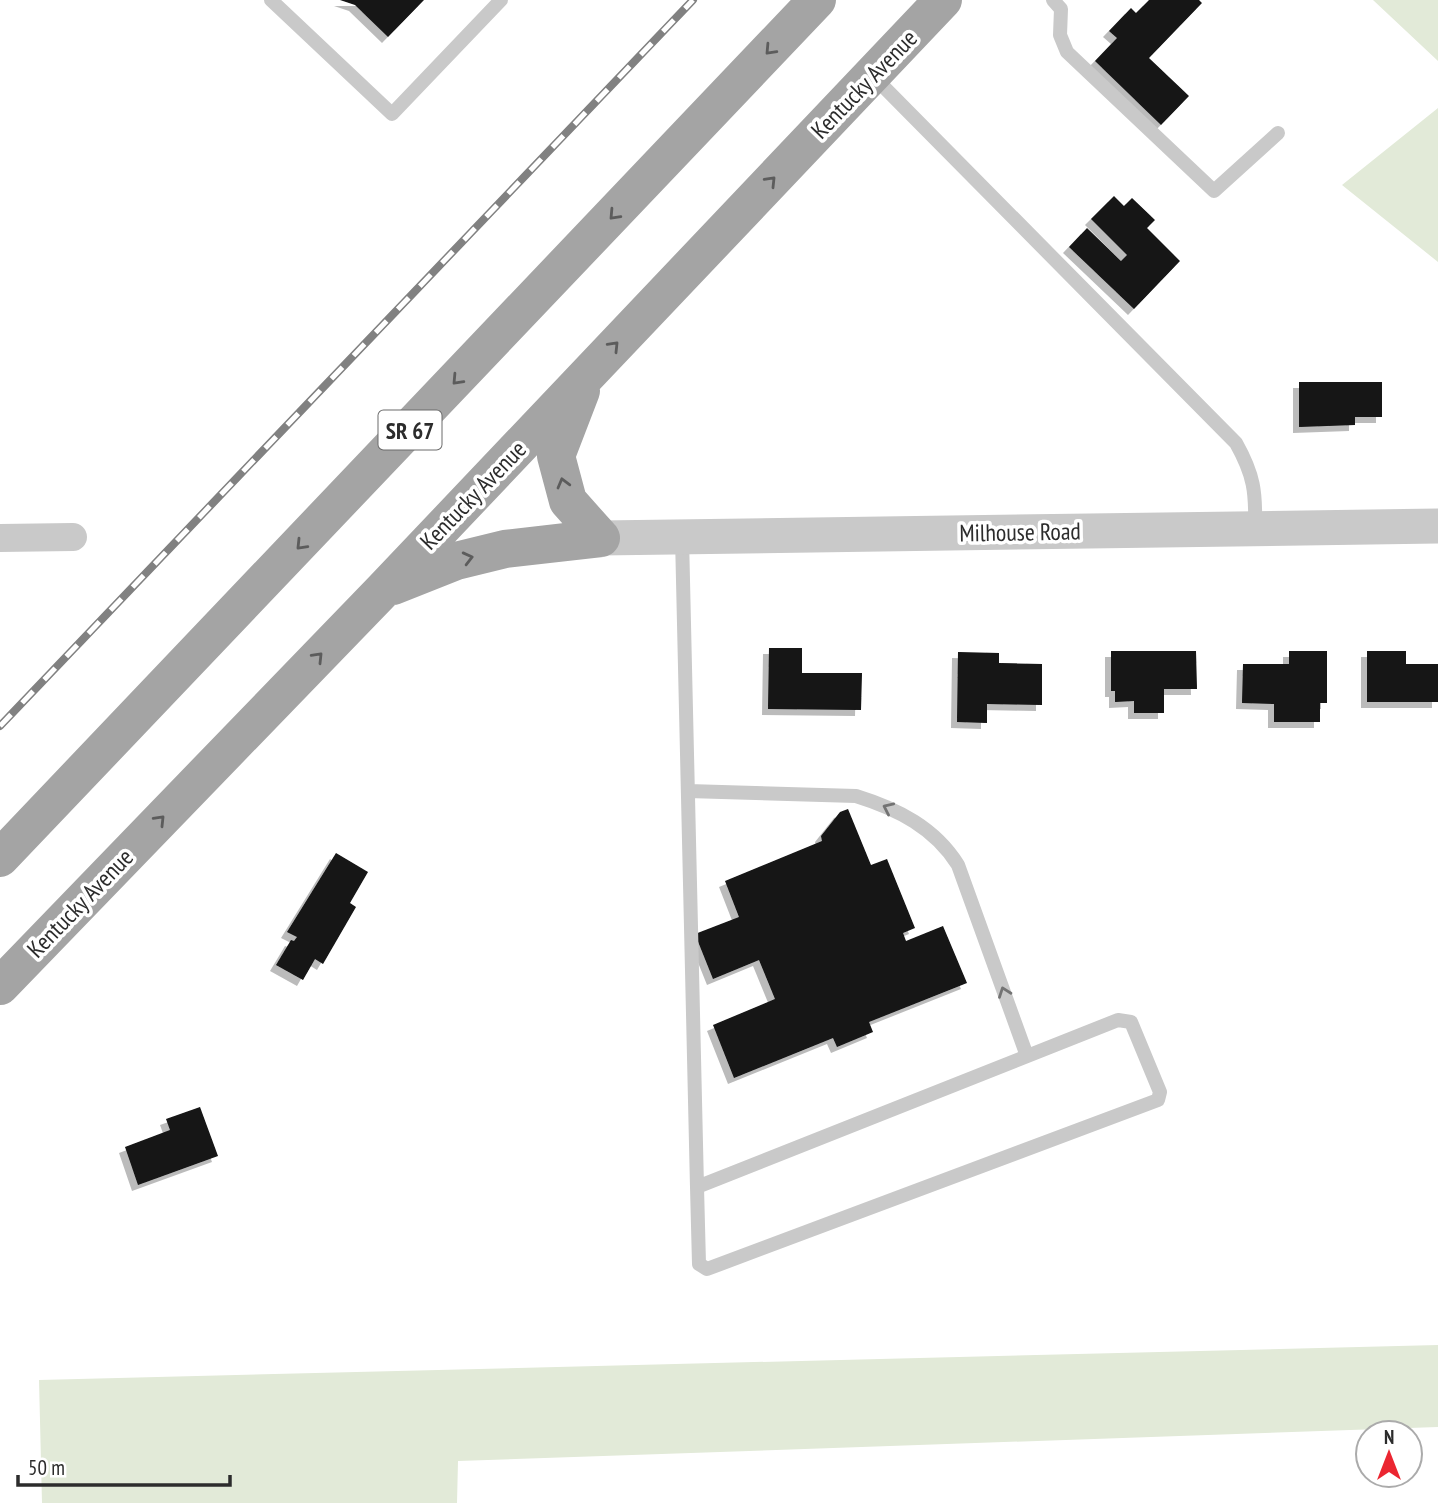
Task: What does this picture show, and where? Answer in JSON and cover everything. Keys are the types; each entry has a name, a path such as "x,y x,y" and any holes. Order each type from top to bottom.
{"main road":[{"name":"SR 67","path":"0,858 817,0"},
{"name":"Kentucky Avenue","path":"0,986 382,591 943,0"},
{"path":"587,374 556,456 568,501 601,538"},
{"path":"382,591 456,561 505,549 601,538"}],"street":[{"name":"Milhouse Road","path":"601,538 1438,526"},
{"path":"0,538 73,537"}],"lane":[{"path":"271,0 392,114 500,0"},
{"path":"1062,3 1060,35 1067,52 1214,191 1278,132"},
{"path":"872,75 1236,443 1251,470 1256,496 1255,529"},
{"path":"682,537 697,1187 699,1264 707,1269 1158,1100 1160,1092 1131,1022 1118,1020 697,1187"},
{"path":"688,792 856,796 883,804 931,831 946,845 958,865 1027,1056"}],"green space":[{"path":"1373,0 1438,0 1438,61"},
{"path":"1438,108 1438,262 1342,185"},
{"path":"1438,1345 1438,1427 1424,1427 1424,1419 1354,1419 1354,1430 458,1461 457,1503 42,1503 39,1380"}],"building":[{"path":"340,0 424,0 388,37 355,5"},
{"path":"1149,0 1199,0 1202,3 1149,58 1189,96 1161,125 1095,61 1117,38 1109,31 1131,8 1136,13"},
{"path":"1114,196 1124,206 1132,198 1155,220 1147,228 1180,261 1134,309 1069,247 1087,228 1121,261 1127,255 1091,219"},
{"path":"1299,382 1382,382 1382,417 1355,417 1355,425 1299,427"},
{"path":"769,648 802,648 802,673 862,673 861,710 768,709"},
{"path":"1111,651 1196,651 1197,689 1164,689 1164,713 1134,713 1134,701 1115,702 1115,691 1111,691"},
{"path":"1289,651 1327,651 1327,703 1320,703 1320,722 1274,722 1274,704 1242,703 1243,664 1289,664"},
{"path":"1367,651 1406,651 1406,664 1438,664 1438,702 1367,702"},
{"path":"958,652 999,653 999,663 1042,664 1042,705 987,704 987,723 957,722"},
{"path":"848,809 871,865 887,859 915,928 903,933 906,941 943,926 967,983 869,1022 873,1032 837,1047 833,1038 734,1078 713,1025 775,999 759,960 713,979 695,934 739,917 725,881 822,841 821,836 840,812"},
{"path":"336,853 368,872 350,903 356,907 323,964 315,959 303,980 276,965 291,940 294,941 297,937 287,932"},
{"path":"200,1107 218,1156 138,1185 125,1147 170,1130 166,1119"}],"railway":[{"path":"0,726 693,0"}]}
